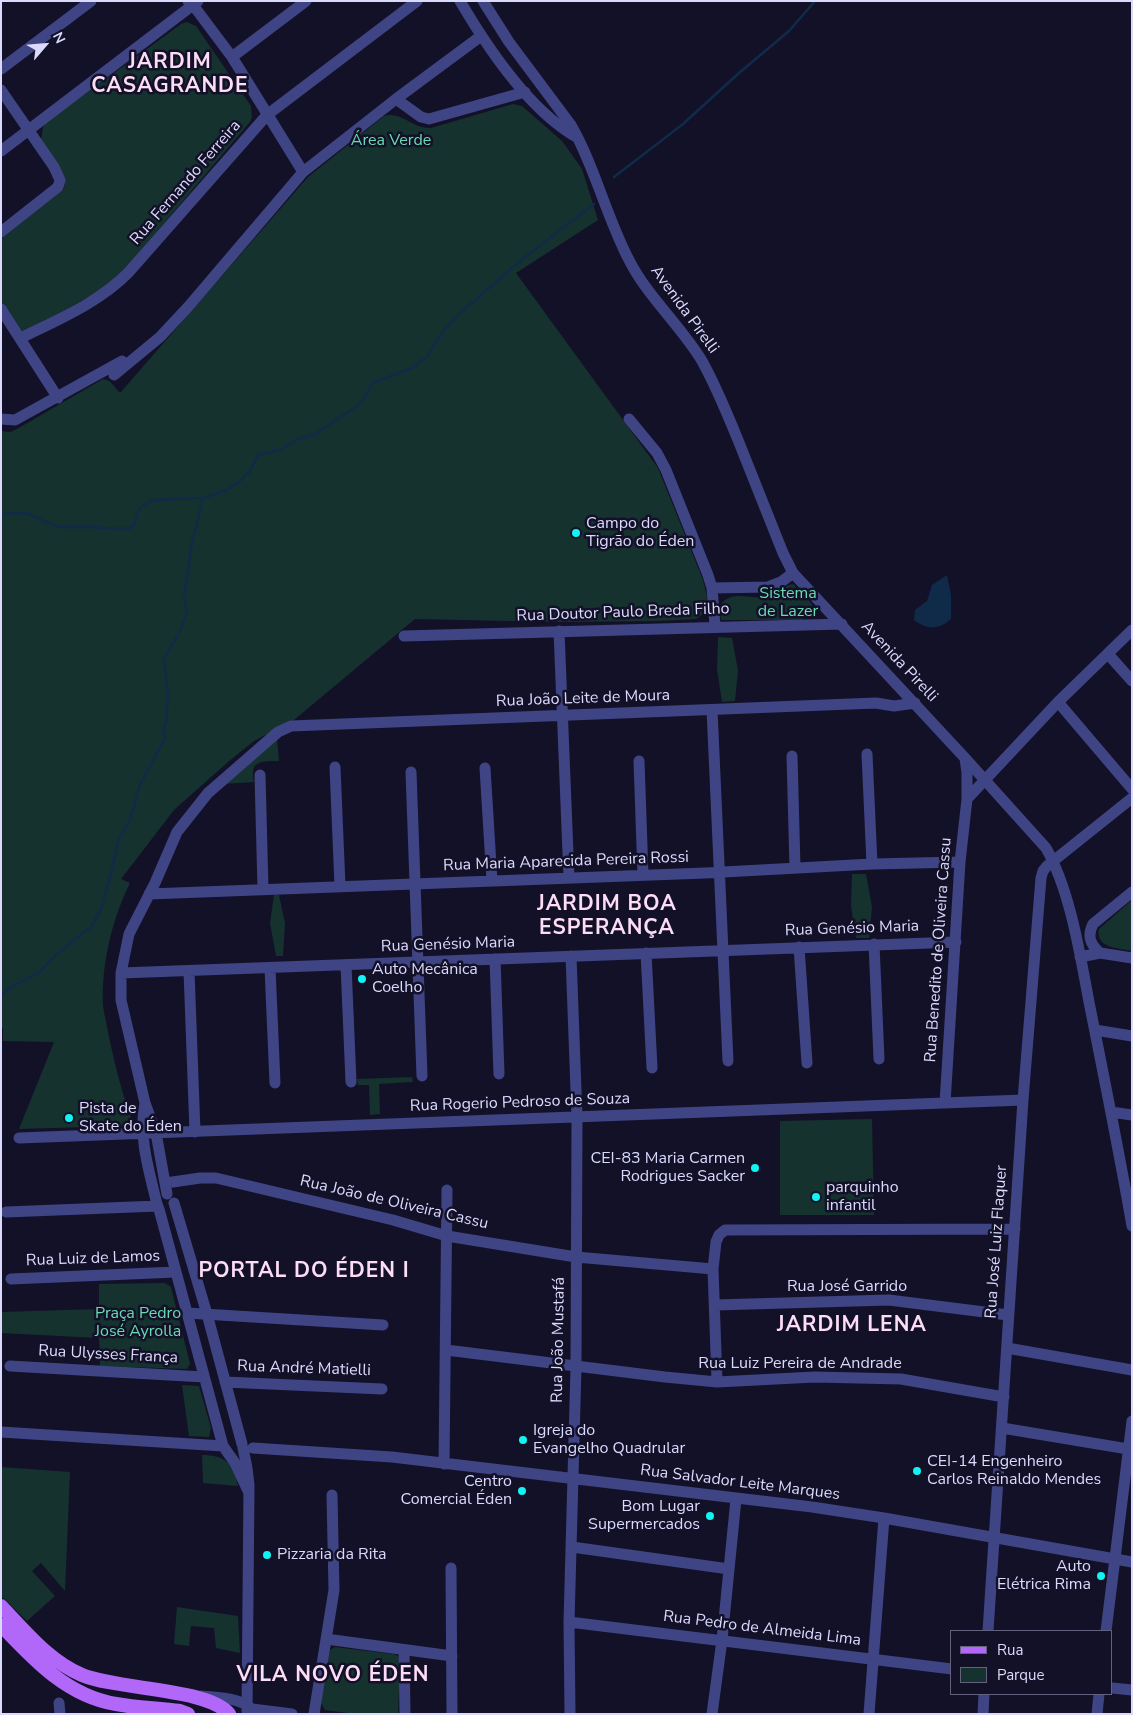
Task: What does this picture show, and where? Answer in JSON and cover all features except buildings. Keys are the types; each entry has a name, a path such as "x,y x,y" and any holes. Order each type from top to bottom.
{"main road":[{"path":"1,1606 50,1656 66,1667 102,1682 187,1695 217,1704 230,1714"},
{"path":"1,1625 43,1668 59,1681 77,1691 102,1701 131,1707 180,1711 188,1714"},
{"path":"131,1707 135,1700 142,1695 158,1696 167,1692"}],"street":[{"path":"1,70 91,1"},
{"path":"232,57 306,1"},
{"name":"Rua Fernando Ferreira","path":"21,338 98,299 114,287 267,115 417,1"},
{"path":"460,1 481,36 525,92 565,130 578,138"},
{"name":"Avenida Pirelli","path":"483,1 509,42 564,114 578,138 630,262 702,361 722,400 783,553 793,573 965,758 1046,848 1053,860 1074,928 1129,1194 1132,1226"},
{"path":"1,151 193,2 232,57 303,172"},
{"path":"114,375 160,337 188,307 303,172 396,99 481,36"},
{"path":"1,90 54,167 60,180 58,187 1,232"},
{"path":"396,99 421,117 429,119 525,92"},
{"path":"1,309 58,398"},
{"path":"1,420 15,420 146,348"},
{"path":"629,418 657,453 666,470 712,588 715,626"},
{"path":"712,588 768,587 781,582 793,573"},
{"name":"Rua Doutor Paulo Breda Filho","path":"404,636 842,624"},
{"path":"967,796 982,777 998,765 1058,702 1132,630"},
{"path":"559,631 568,878"},
{"path":"1108,654 1132,681"},
{"path":"876,703 892,695 894,689 890,677"},
{"path":"1058,702 1132,789"},
{"name":"Rua João Leite de Moura","path":"152,889 177,832 208,792 278,732 291,726 876,703 894,706 915,704"},
{"path":"712,710 728,1061"},
{"path":"867,754 872,864"},
{"path":"792,756 795,868"},
{"name":"Rua Benedito de Oliveira Cassu","path":"945,1103 960,862 967,796 965,758"},
{"path":"639,761 643,875"},
{"path":"335,767 340,886"},
{"path":"485,768 492,881"},
{"path":"411,772 422,1076"},
{"path":"260,775 263,889"},
{"path":"1053,860 1132,798"},
{"name":"Rua José Luiz Flaquer","path":"988,1630 1023,1100 1041,878 1043,871 1053,860"},
{"name":"Rua Maria Aparecida Pereira Rossi","path":"152,889 172,893 960,862"},
{"path":"152,889 129,934 121,973 121,1000 144,1103 156,1133 169,1194 207,1314 225,1382 239,1447 235,1463 249,1493"},
{"path":"1100,952 1093,946 1090,938 1093,924 1132,892"},
{"path":"1074,928 1093,924"},
{"name":"Rua Genésio Maria","path":"121,973 956,942"},
{"path":"874,944 879,1059"},
{"path":"799,947 807,1063"},
{"path":"1080,957 1100,952 1132,958"},
{"path":"646,953 652,1068"},
{"name":"Rua João Mustafá","path":"570,1714 569,1622 576,1367 577,1117 571,956"},
{"path":"495,959 499,1074"},
{"path":"346,965 351,1082"},
{"path":"270,968 275,1083"},
{"path":"189,971 196,1132"},
{"path":"1095,1030 1132,1036"},
{"name":"Rua Rogerio Pedroso de Souza","path":"19,1138 1023,1100"},
{"path":"144,1103 143,1134 158,1206 204,1377 248,1468 247,1709"},
{"path":"1112,1112 1132,1115"},
{"name":"Rua João de Oliveira Cassu","path":"158,1206 160,1196 169,1194 188,1180 216,1178 394,1220 446,1236 576,1257 713,1269"},
{"path":"444,1464 447,1190"},
{"path":"6,1212 158,1206"},
{"path":"717,1382 713,1269 716,1242 719,1235 725,1230 1015,1230"},
{"name":"Rua Luiz de Lamos","path":"11,1279 176,1272"},
{"name":"Rua José Garrido","path":"715,1305 889,1300 1008,1316"},
{"path":"188,1313 383,1325"},
{"path":"1007,1348 1132,1370"},
{"name":"Rua Luiz Pereira de Andrade","path":"446,1350 576,1367 717,1382 815,1377 901,1379 1004,1397"},
{"name":"Rua Ulysses França","path":"10,1366 204,1377"},
{"name":"Rua André Matielli","path":"225,1382 382,1389"},
{"path":"1106,1630 1132,1421"},
{"path":"1002,1428 1128,1449"},
{"name":"Rua Salvador Leite Marques","path":"1,1432 392,1457 812,1507 1132,1562"},
{"path":"314,1714 334,1590 332,1495"},
{"path":"712,1714 722,1640 736,1499"},
{"path":"869,1714 884,1518"},
{"path":"572,1547 729,1569"},
{"path":"451,1568 452,1714"},
{"name":"Rua Pedro de Almeida Lima","path":"569,1622 950,1669"},
{"path":"326,1639 452,1656"},
{"path":"404,1650 405,1714"},
{"path":"1113,1688 1132,1690"},
{"path":"187,1695 226,1699 247,1709 292,1714"},
{"path":"983,1714 984,1695"},
{"path":"1097,1714 1099,1695"}],"green space":[{"path":"187,22 196,26 251,106 252,117 250,122 114,282 29,331 22,332 1,305 1,239 64,189 64,176 41,140 43,127 47,122 181,24"},
{"name":"Área Verde","path":"513,104 522,106 562,141 582,169 598,220 516,273 658,468 703,580 707,597 706,612 696,619 658,621 556,622 415,619 294,720 254,741 228,762 174,810 121,879 130,883 118,912 109,943 104,975 103,1006 115,1065 131,1117 128,1124 120,1126 19,1129 54,1042 3,1041 3,1028 1,1028 1,431 10,432 17,429 103,379 111,382 120,393 308,177 384,116 396,116 418,126 431,128"},
{"path":"793,584 812,604 811,612 802,620 721,620 719,606 730,598 736,596 767,596"},
{"name":"Sistema de Lazer","path":"718,637 732,638 738,670 735,701 722,702 717,669"},
{"path":"277,738 279,761 258,763 253,769 254,782 223,784"},
{"path":"852,874 866,874 872,907 869,938 856,938 851,906"},
{"path":"274,895 279,895 285,923 283,956 276,956 270,923"},
{"path":"1132,900 1132,951 1104,944 1100,940 1099,929"},
{"path":"412,1077 413,1082 379,1084 380,1114 370,1115 369,1085 358,1085 357,1079"},
{"path":"872,1119 874,1215 780,1215 780,1121"},
{"name":"Praça Pedro José Ayrolla","path":"165,1283 171,1287 190,1364 187,1369 100,1366 99,1338 1,1333 1,1312 99,1309 99,1284"},
{"path":"182,1385 199,1386 211,1428 209,1437 189,1436"},
{"path":"202,1455 210,1455 227,1462 234,1472 238,1486 203,1483"},
{"path":"1,1467 70,1472 65,1591 41,1563 32,1571 55,1596 27,1621 1,1596"},
{"path":"177,1607 238,1616 240,1653 216,1648 214,1628 191,1626 189,1646 174,1644"},
{"path":"335,1647 398,1656 400,1662 398,1714 355,1714 325,1710 321,1703 330,1650"}],"water":[{"path":"947,575 951,595 951,619 937,627 924,626 914,620 915,610 927,601 932,585"}],"waterway":[{"path":"614,177 683,124 789,31 815,1"},
{"path":"1,514 26,513 58,527 121,529 130,528 135,523 139,509 152,500 203,498 227,490 250,471 258,455 280,450 298,439 314,435 361,403 373,383 410,369 427,357 441,334 459,314 525,257 594,204"},
{"path":"1,996 9,988 40,972 56,955 91,927 101,909 118,841 130,820 140,785 165,738 163,731 166,723 168,694 164,659 180,631 187,612 184,599 191,548 203,498"}],"place":[{"name":"Campo do Tigrão do Éden","path":"576,533"},
{"name":"Auto Mecânica Coelho","path":"362,979"},
{"name":"Pista de Skate do Éden","path":"69,1118"},
{"name":"CEI-83 Maria Carmen Rodrigues Sacker","path":"755,1168"},
{"name":"parquinho infantil","path":"816,1197"},
{"name":"Igreja do Evangelho Quadrular","path":"523,1440"},
{"name":"CEI-14 Engenheiro Carlos Reinaldo Mendes","path":"917,1471"},
{"name":"Centro Comercial Éden","path":"522,1491"},
{"name":"Bom Lugar Supermercados","path":"710,1516"},
{"name":"Pizzaria da Rita","path":"267,1555"},
{"name":"Auto Elétrica Rima","path":"1101,1576"}],"district":[{"name":"JARDIM CASAGRANDE","path":"170,75"},
{"name":"JARDIM BOA ESPERANÇA","path":"607,917"},
{"name":"PORTAL DO ÉDEN I","path":"304,1272"},
{"name":"JARDIM LENA","path":"852,1326"},
{"name":"VILA NOVO ÉDEN","path":"333,1676"}]}
